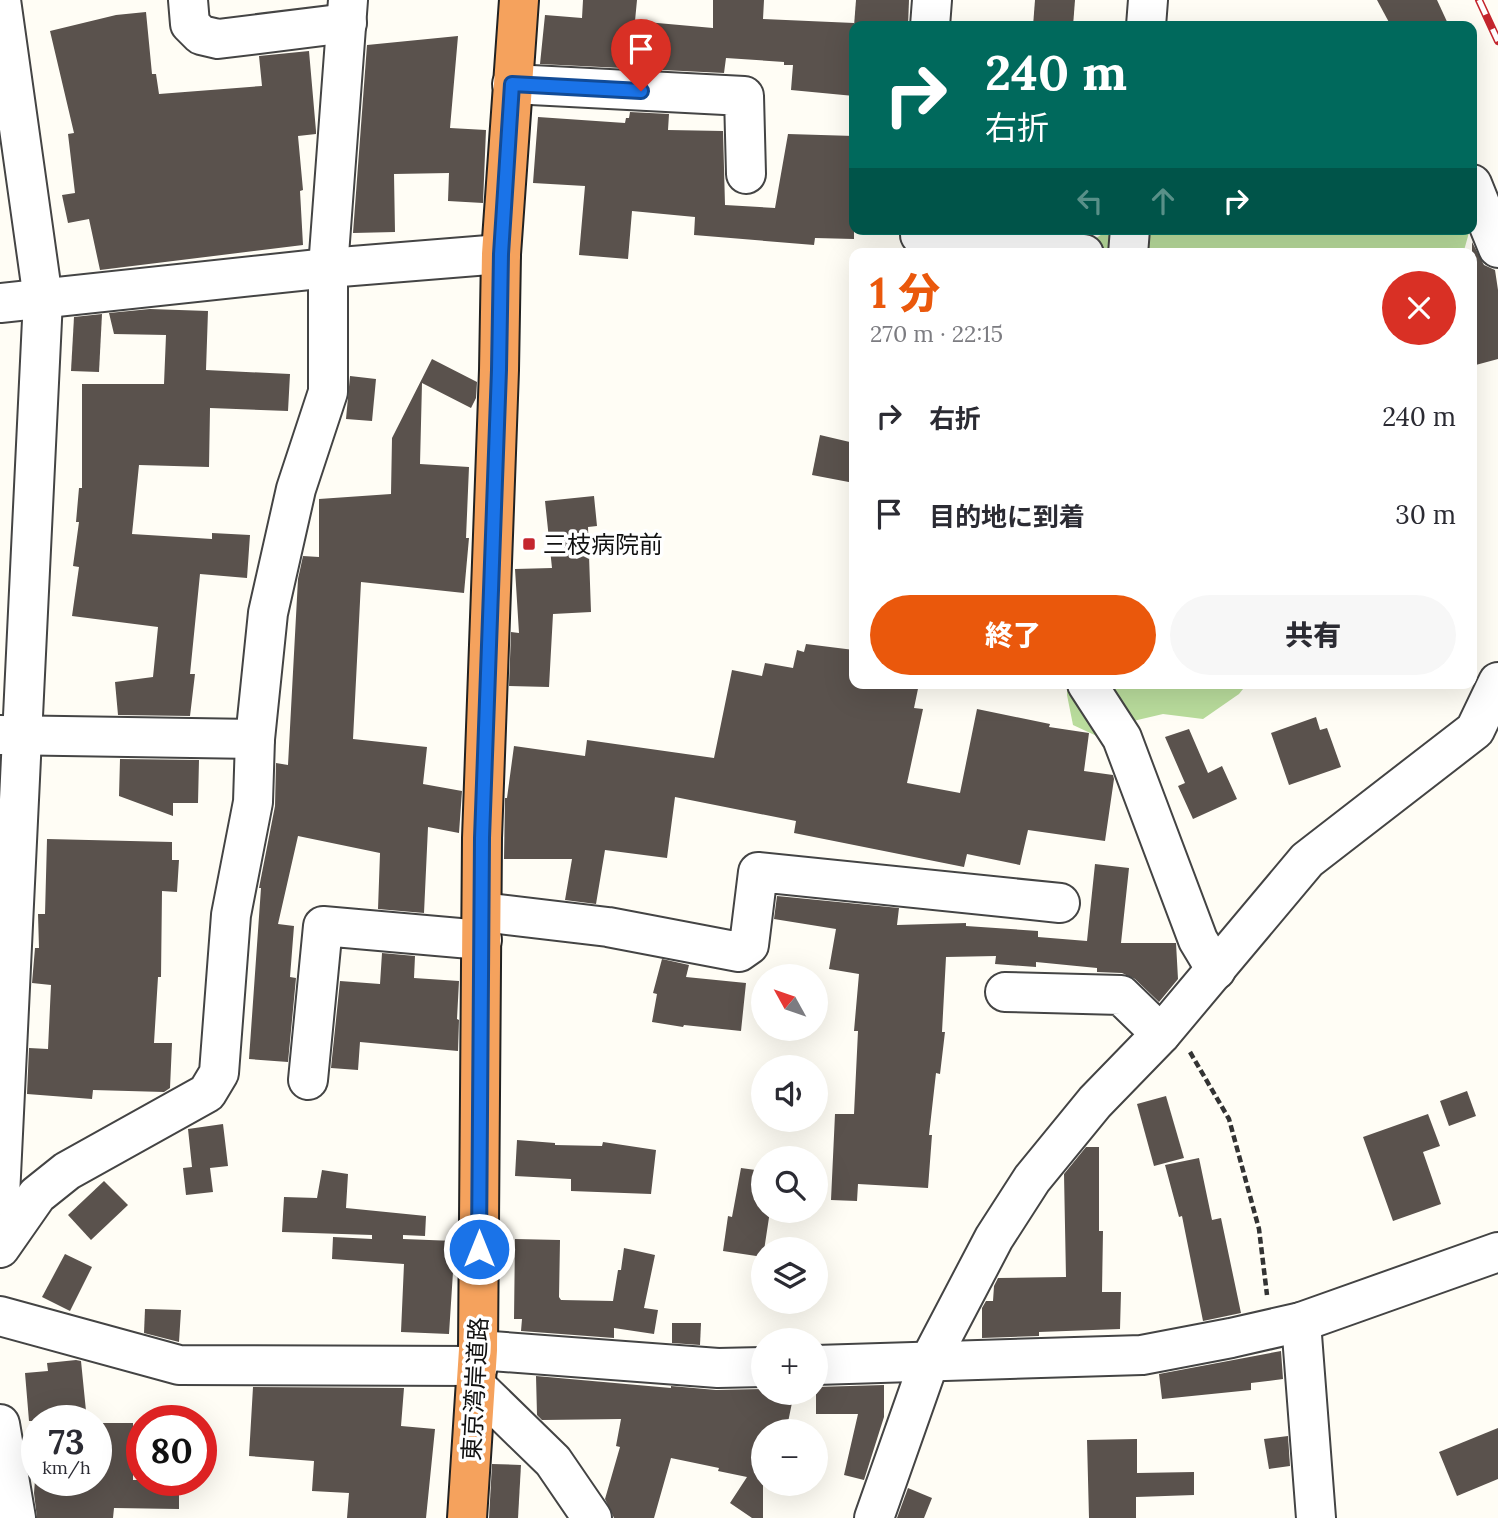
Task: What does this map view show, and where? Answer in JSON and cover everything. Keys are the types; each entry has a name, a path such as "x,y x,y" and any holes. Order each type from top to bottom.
{"highway":[{"name":"東京湾岸道路","path":"467,1518 478,1368 482,838 501,254 519,0"}],"street":[{"path":"0,1196 11,736 43,299 1,0"},
{"path":"0,1248 37,1195 67,1171 207,1093 219,1073 231,915 253,802 255,739 268,612 296,489 328,392 328,268 347,11 218,39 201,35 190,24 188,0"},
{"path":"930,21 932,0"},
{"path":"1146,21 1148,0"},
{"path":"512,84 744,96 746,174"},
{"path":"1477,196 1498,248"},
{"path":"928,235 1035,248"},
{"path":"0,303 328,268 501,254"},
{"path":"874,1518 929,1362 995,1238 1032,1179 1095,1102 1167,1028 1307,860 1475,730 1498,682"},
{"path":"1090,689 1122,738 1198,940 1216,970"},
{"path":"11,736 255,739"},
{"path":"308,1080 323,926 608,927 738,953 749,946 758,872 1060,903"},
{"path":"1005,992 1121,995 1167,1028"},
{"path":"828,1365 1142,1355 1286,1326 1498,1252"},
{"path":"0,1316 178,1365 751,1367"},
{"path":"1286,1326 1316,1518"},
{"path":"478,1368 553,1461 592,1518"},
{"path":"0,1424 16,1518"}],"path":[{"path":"1167,1028 1229,1119 1286,1326"}],"green space":[{"path":"1101,235 1468,235 1465,248 1084,247"},
{"path":"1067,689 1243,689 1203,719 1163,714 1129,722 1101,738 1073,725"}],"building":[{"path":"583,0 637,0 635,21 713,28 713,0 764,0 763,19 849,23 849,96 791,90 793,65 784,65 784,62 726,58 724,73 540,64 545,15 582,18"},
{"path":"856,0 909,0 908,21 854,21"},
{"path":"1035,0 1075,0 1073,21 1033,21"},
{"path":"1377,0 1437,0 1447,21 1388,21"},
{"path":"146,12 152,74 156,74 159,94 262,86 259,56 309,51 316,134 298,136 303,190 300,191 303,245 100,270 89,219 68,223 62,195 75,193 68,134 74,133 50,31 116,15"},
{"path":"458,36 450,128 486,130 483,203 448,201 449,173 394,174 395,232 353,233 367,45"},
{"path":"630,112 669,114 668,130 723,131 725,205 775,208 788,134 849,136 849,235 854,235 854,239 815,238 814,245 694,235 695,217 632,211 628,259 579,255 585,186 533,183 538,117 625,123 626,118 629,118"},
{"path":"1477,252 1484,265 1495,270 1498,290 1498,359 1477,365"},
{"path":"150,309 208,311 206,370 290,374 288,411 210,408 209,467 139,465 132,534 212,539 212,533 250,535 247,578 200,574 190,674 195,674 190,716 118,715 115,682 153,677 158,627 72,616 79,567 73,566 79,522 76,522 79,488 82,488 82,384 164,384 166,335 114,334 109,313"},
{"path":"102,314 99,372 71,371 74,317"},
{"path":"432,359 477,382 476,398 471,408 422,383 420,464 469,467 466,538 469,538 464,593 361,582 353,739 427,747 423,784 462,791 459,833 428,827 424,913 378,909 380,853 298,836 278,924 294,926 290,977 296,978 288,1062 249,1059 259,888 275,806 276,763 288,765 298,579 303,556 319,557 319,499 391,494 392,438"},
{"path":"350,376 376,379 372,421 346,419"},
{"path":"820,435 849,442 849,482 812,475"},
{"path":"594,496 597,526 588,527 591,612 553,614 549,687 509,686 511,632 519,633 515,569 552,568 545,501"},
{"path":"806,644 849,649 849,689 918,689 914,708 923,709 907,783 960,793 977,709 1050,724 1049,727 1089,733 1084,771 1113,775 1114,779 1105,841 1028,830 1020,865 967,854 964,867 794,833 796,821 675,797 667,858 605,850 596,904 565,900 572,859 504,859 505,798 514,746 585,756 587,740 714,758 732,670 762,676 765,663 793,668 797,650 804,652"},
{"path":"1316,717 1320,730 1327,728 1341,767 1289,785 1271,733"},
{"path":"1189,729 1208,773 1222,766 1237,799 1193,819 1178,786 1185,783 1165,737"},
{"path":"120,759 199,760 198,803 173,803 173,816 119,796"},
{"path":"47,839 172,842 172,860 179,860 177,892 162,891 161,977 158,977 154,1043 172,1043 170,1088 164,1092 93,1090 92,1099 27,1094 29,1048 48,1049 51,985 32,983 35,948 39,948 38,914 45,914"},
{"path":"1095,864 1129,868 1121,943 1176,943 1178,979 1159,1002 1135,979 1122,973 1097,972 1097,968 1036,962 1036,967 995,964 996,956 946,957 942,1032 945,1032 940,1074 936,1073 929,1135 932,1135 928,1188 858,1184 857,1201 831,1200 835,1114 854,1114 858,1031 854,1031 859,974 829,969 836,929 774,919 777,896 899,908 897,925 966,923 966,926 1038,931 1038,937 1087,941"},
{"path":"382,953 415,956 414,978 459,981 458,1051 360,1042 358,1070 331,1068 340,981 380,984"},
{"path":"662,959 689,965 686,977 746,983 741,1031 652,1022 657,994 653,993"},
{"path":"1467,1091 1476,1116 1449,1126 1440,1101"},
{"path":"1166,1096 1184,1158 1154,1166 1137,1104"},
{"path":"1428,1114 1440,1146 1423,1152 1441,1204 1393,1221 1363,1137"},
{"path":"223,1124 228,1166 210,1168 213,1192 186,1195 183,1168 192,1167 188,1129"},
{"path":"517,1140 555,1145 602,1146 603,1142 656,1150 651,1194 571,1191 571,1179 515,1176"},
{"path":"1086,1147 1099,1147 1099,1231 1103,1231 1102,1292 1121,1292 1120,1329 1039,1332 1039,1336 982,1338 982,1308 986,1301 993,1301 994,1286 998,1278 1066,1277 1064,1174"},
{"path":"1199,1158 1212,1220 1221,1218 1241,1313 1203,1321 1182,1216 1179,1217 1165,1165"},
{"path":"741,1168 751,1169 751,1223 768,1223 766,1237 751,1237 751,1255 723,1251 728,1216 732,1217"},
{"path":"322,1170 348,1174 346,1208 426,1216 425,1236 403,1235 403,1239 455,1241 449,1334 401,1332 404,1264 332,1259 333,1237 372,1239 372,1235 282,1232 284,1197 317,1198"},
{"path":"104,1181 128,1205 91,1240 68,1215"},
{"path":"515,1239 560,1240 561,1300 613,1301 624,1248 655,1255 644,1308 658,1310 654,1334 614,1328 614,1338 521,1331 522,1319 514,1319"},
{"path":"65,1254 92,1267 70,1311 42,1297"},
{"path":"145,1309 181,1310 179,1342 144,1333"},
{"path":"672,1323 701,1323 700,1345 672,1343"},
{"path":"1281,1351 1283,1379 1251,1383 1251,1390 1162,1399 1159,1374"},
{"path":"81,1361 85,1405 28,1405 25,1373 48,1371 47,1363"},
{"path":"536,1376 671,1388 751,1389 751,1405 792,1405 789,1419 751,1419 751,1496 763,1496 763,1518 752,1518 730,1503 747,1477 671,1458 654,1518 614,1518 605,1499 620,1447 616,1446 621,1419 542,1420 537,1415"},
{"path":"884,1385 884,1417 864,1480 844,1475 858,1414 816,1414 816,1405 828,1405 828,1387"},
{"path":"253,1387 404,1388 401,1426 435,1429 426,1518 347,1518 349,1493 312,1491 314,1461 249,1456"},
{"path":"112,1423 126,1423 126,1496 179,1496 179,1509 114,1508 113,1518 37,1518 34,1496 112,1496"},
{"path":"1498,1428 1498,1479 1457,1496 1439,1452"},
{"path":"1288,1436 1290,1466 1269,1469 1264,1439"},
{"path":"1137,1439 1137,1473 1194,1472 1194,1495 1136,1497 1136,1518 1089,1518 1087,1440"},
{"path":"492,1464 521,1465 518,1518 489,1518"},
{"path":"908,1488 932,1498 924,1518 897,1518"}],"railway":[{"path":"1479,0 1498,41"}],"place":[{"name":"三枝病院前","path":"529,544"}],"route":[{"path":"479,1249 482,838 501,254 512,84 641,91"}]}
